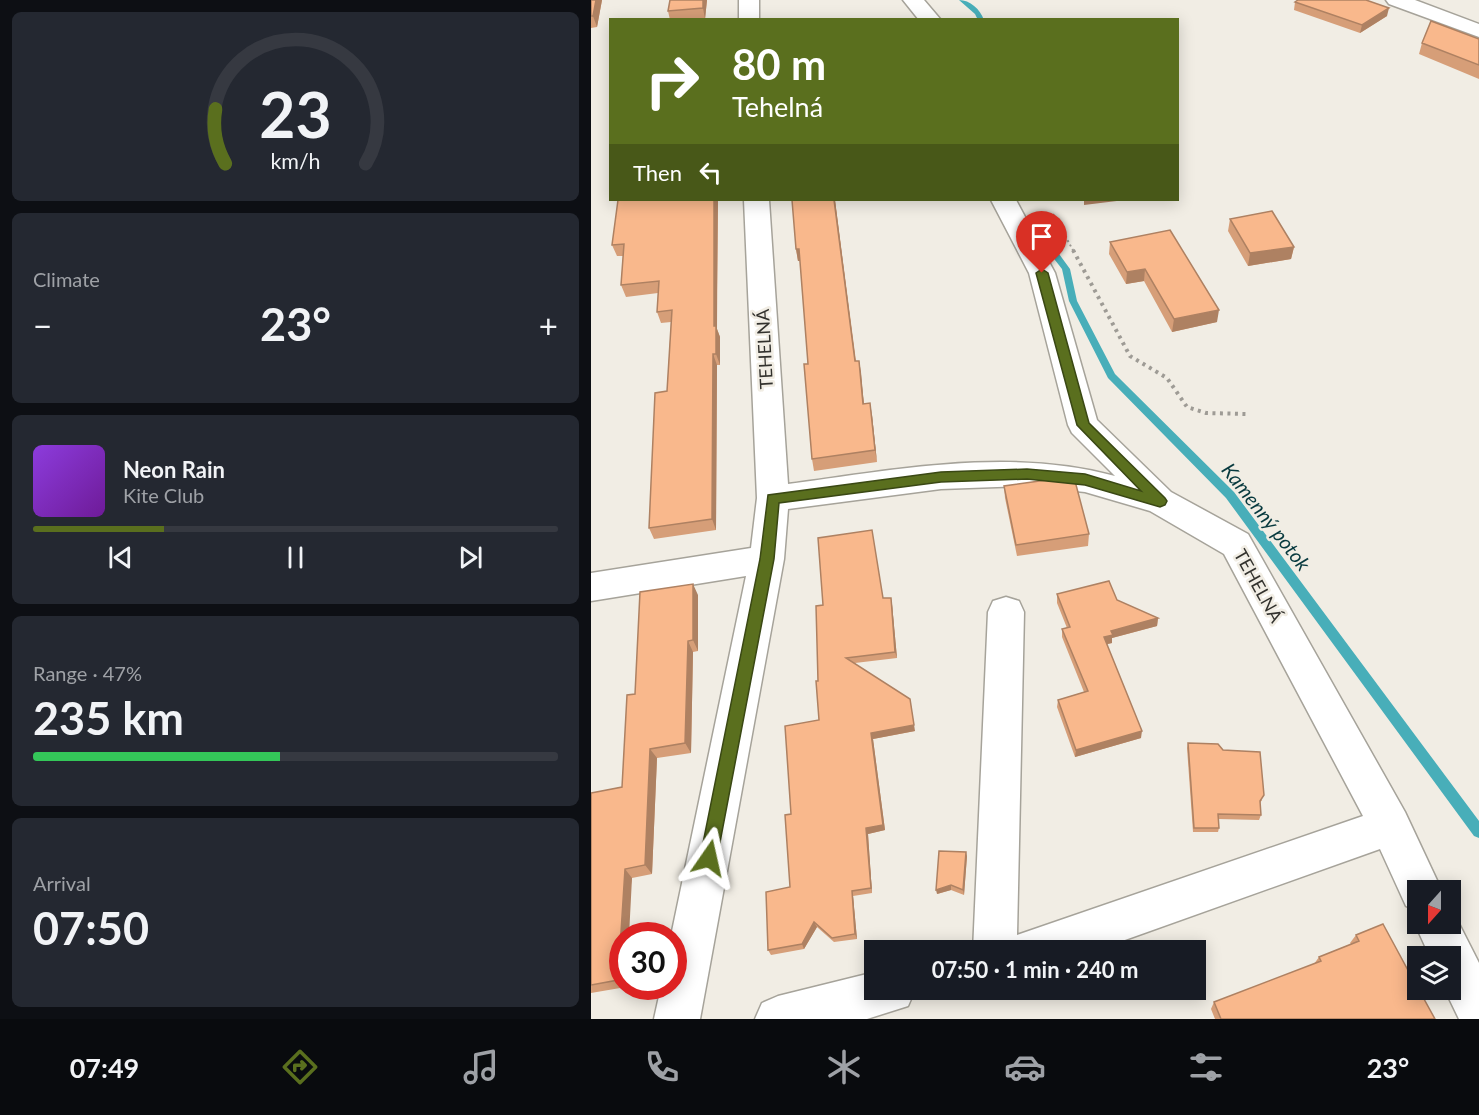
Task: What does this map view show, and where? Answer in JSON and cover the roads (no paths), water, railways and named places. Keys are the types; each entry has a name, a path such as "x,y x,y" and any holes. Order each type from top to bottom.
{"street":[{"path":"749,0 749,18"},
{"path":"913,0 929,18"},
{"path":"1396,0 1479,31"},
{"name":"TEHELNÁ","path":"677,1019 767,559 773,498 756,201"},
{"path":"1005,201 1042,273 1083,425 1160,501"},
{"name":"TEHELNÁ","path":"773,498 941,477 1027,474 1085,480 1160,501 1236,544 1374,832 1412,880"},
{"path":"591,587 767,559"},
{"path":"995,940 1006,612"},
{"path":"1064,940 1374,832"},
{"path":"1442,934 1479,1012"},
{"path":"778,1019 864,997"}],"waterway":[{"name":"Kamenný potok","path":"962,0 978,13 980,18"},
{"name":"Kamenný potok","path":"1010,201 1022,220 1051,249 1066,269 1073,301 1111,376 1230,495 1479,832"}]}
